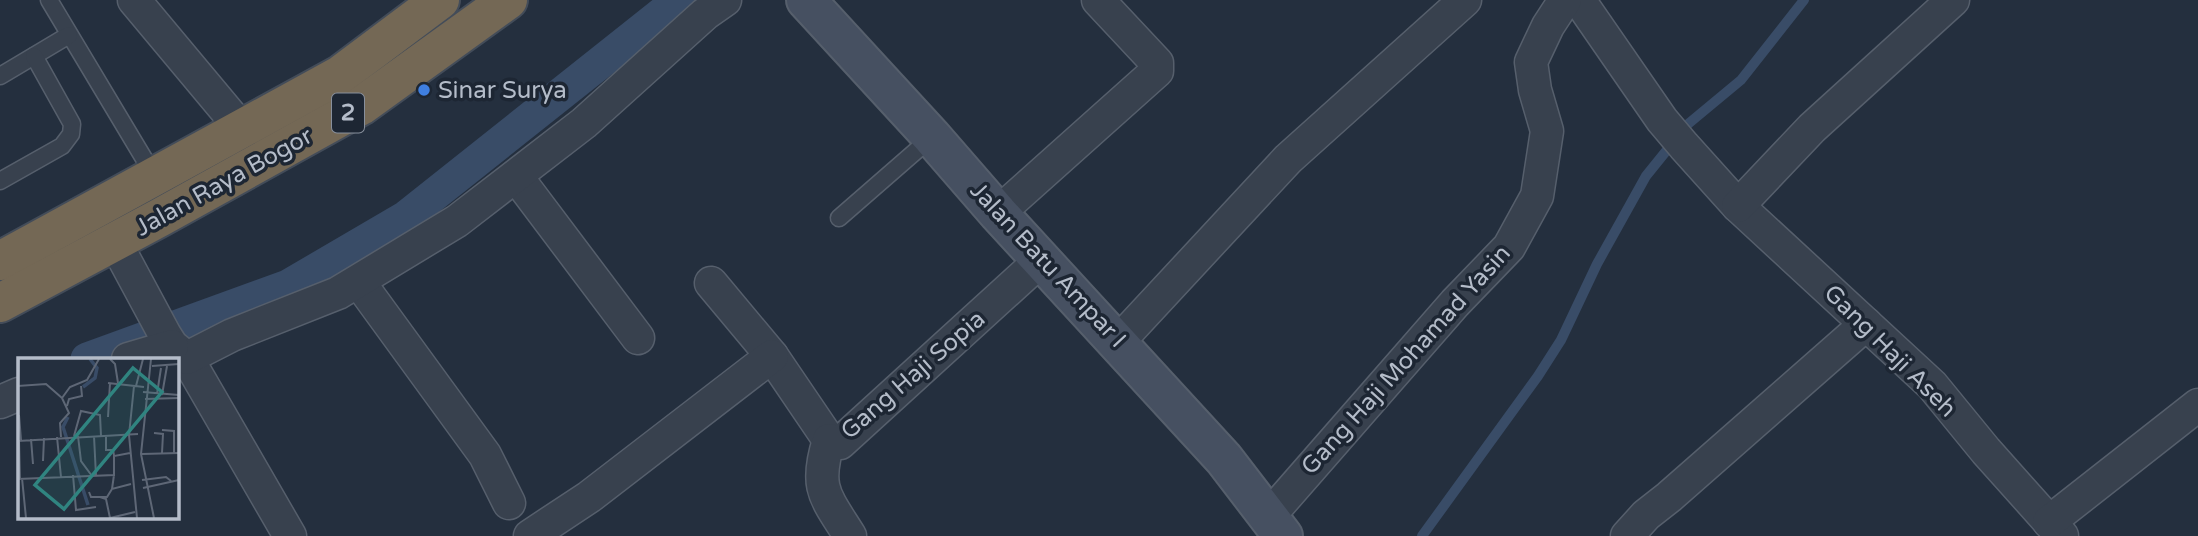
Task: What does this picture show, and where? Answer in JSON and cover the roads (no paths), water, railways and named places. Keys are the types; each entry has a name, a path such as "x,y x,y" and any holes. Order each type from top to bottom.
{"highway":[{"name":"Jalan Raya Bogor","path":"0,303 115,242 165,192 241,128 340,75 440,0"},
{"name":"Jalan Raya Bogor","path":"0,261 361,106 508,0"}],"street":[{"path":"134,0 241,128"},
{"path":"130,358 170,340 232,335 359,282 457,221 516,176 584,123 705,14 725,0"},
{"name":"Jalan Batu Ampar I","path":"806,0 1224,459 1275,526"},
{"path":"998,213 1157,71 1157,63 1098,0"},
{"path":"1118,342 1288,159 1465,0"},
{"name":"Gang Haji Aseh","path":"1577,0 1662,120 1738,206 1932,385 2055,529"},
{"name":"Gang Haji Mohamad Yasin","path":"1275,526 1455,303 1509,247 1537,196 1547,131 1535,90 1531,62 1548,26 1577,0"},
{"path":"1738,206 1812,128 1953,0"},
{"path":"516,176 638,338"},
{"path":"115,242 170,340 290,536"},
{"name":"Gang Haji Sopia","path":"850,536 823,493 822,463 830,440 840,443 1041,260"},
{"path":"359,282 485,454 509,503"},
{"path":"711,283 772,356 830,440"},
{"path":"1627,536 1646,515 1866,324"},
{"path":"530,536 589,497 772,356"},
{"path":"0,402 18,394"},
{"path":"2055,529 2198,405"}],"lane":[{"path":"49,0 165,192"},
{"path":"0,76 69,35"},
{"path":"0,181 62,146 71,134 72,124 34,57"},
{"path":"839,218 932,137"}],"waterway":[{"path":"90,358 288,286 406,217 679,0"},
{"path":"1422,536 1561,340 1597,264 1646,176 1688,124 1741,80 1804,0"}],"place":[{"name":"Sinar Surya","path":"424,90"}]}
